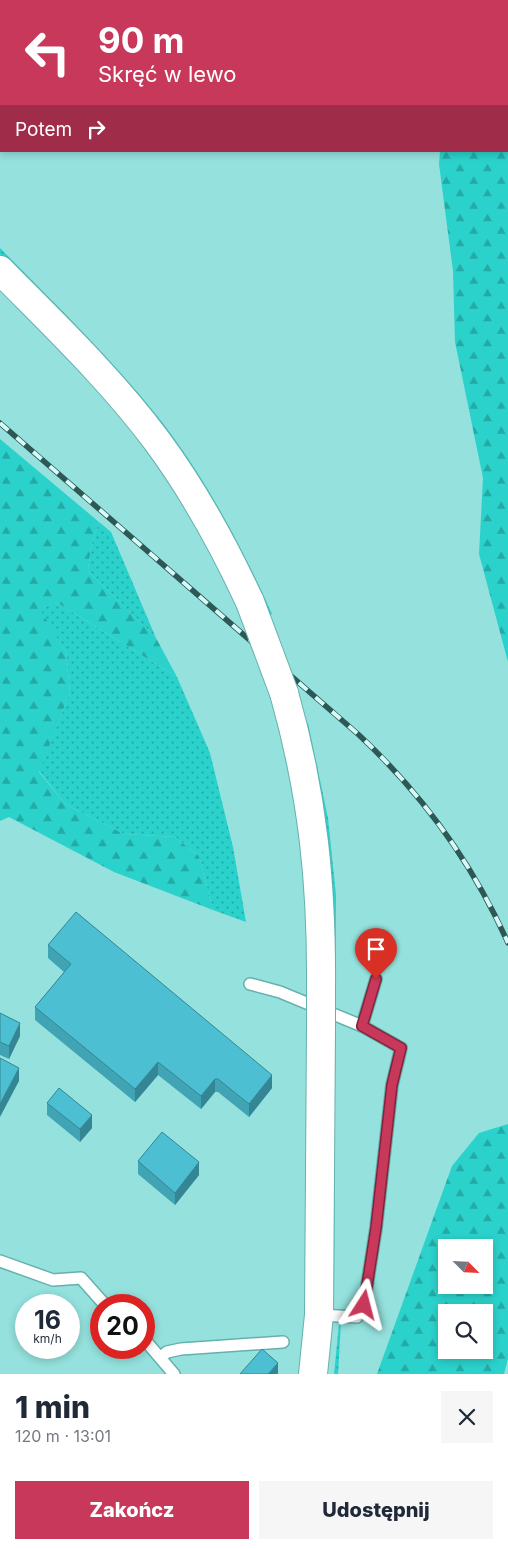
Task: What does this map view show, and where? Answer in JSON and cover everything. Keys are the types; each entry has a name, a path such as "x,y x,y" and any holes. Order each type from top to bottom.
{"street":[{"path":"0,270 104,377 156,440 207,518 250,602 284,693 302,764 315,835 321,912 319,1315 314,1374"}],"lane":[{"path":"362,1026 376,979"},
{"path":"250,984 280,992 362,1026 401,1048 392,1085 376,1228 364,1305 357,1317 319,1315"},
{"path":"0,1261 53,1280 81,1278 95,1294"},
{"path":"161,1357 167,1352 181,1349 283,1342"},
{"path":"155,1351 174,1374"}],"green space":[{"path":"440,152 508,152 508,662 479,554 483,478 455,342 453,271 439,164"},
{"path":"0,248 121,373 158,417 191,463 221,512 272,614 268,616 74,330 0,254"},
{"path":"0,439 99,522 91,546 88,571 156,638 177,677 56,602 40,609 66,653 70,692 39,772 65,804 124,834 175,837 199,856 213,910 114,872 9,817 0,821"},
{"path":"99,522 111,532 156,638 88,571 91,546"},
{"path":"56,602 177,677 210,753 233,847 246,922 213,910 199,856 175,837 124,834 65,804 39,771 70,692 66,653 39,609"},
{"path":"308,723 328,818 336,895 334,1306 331,1304 304,724"},
{"path":"508,1124 508,1359 504,1374 377,1374 452,1166 479,1133"},
{"path":"341,1323 338,1374 334,1374 339,1324"}],"building":[{"path":"76,912 272,1075 249,1104 218,1079 215,1079 201,1096 158,1062 135,1089 35,1007 71,964 48,945"},
{"path":"0,1013 20,1023 9,1046 0,1042"},
{"path":"0,1058 19,1068 0,1104"},
{"path":"59,1088 92,1115 80,1129 47,1103"},
{"path":"162,1132 199,1162 175,1193 138,1161"},
{"path":"262,1349 278,1363 268,1374 240,1374"}],"railway":[{"path":"0,423 359,735 382,758 425,806 462,858 479,885 508,943"}],"route":[{"path":"364,1305 376,1228 392,1085 401,1048 362,1026 376,979"}]}
